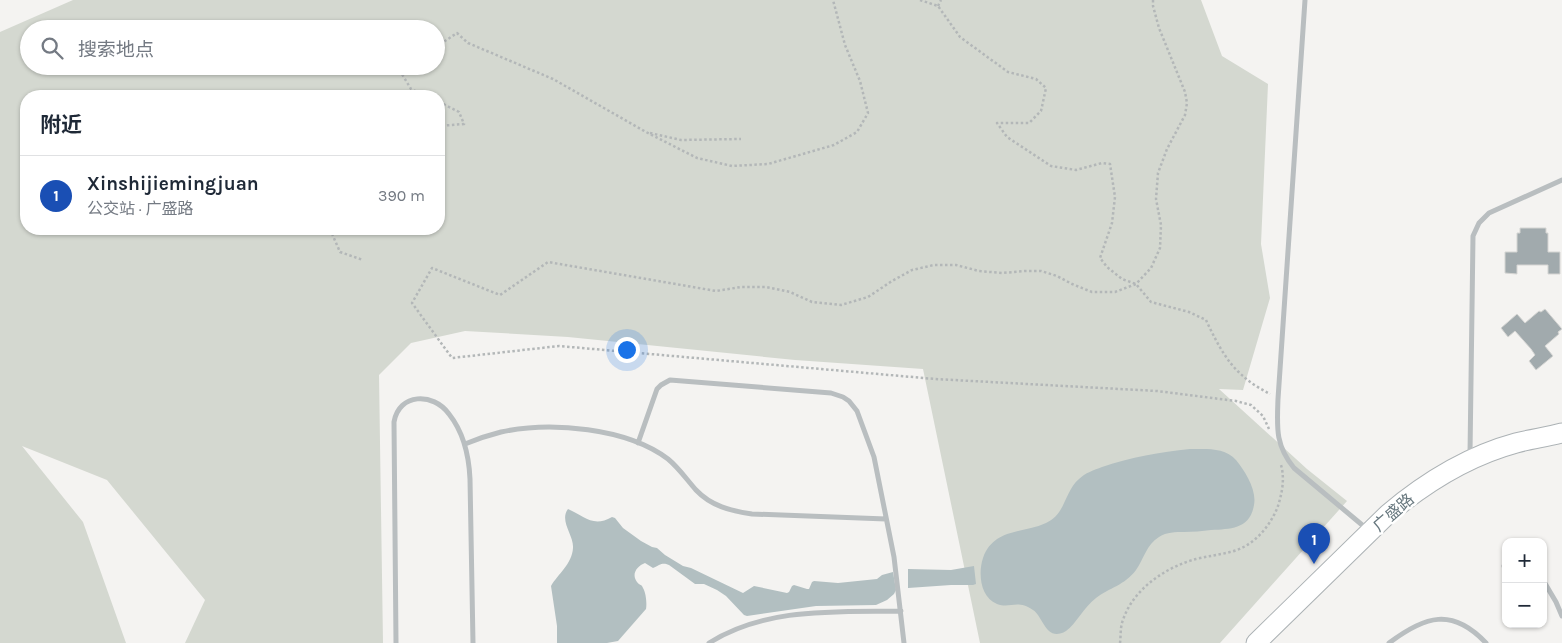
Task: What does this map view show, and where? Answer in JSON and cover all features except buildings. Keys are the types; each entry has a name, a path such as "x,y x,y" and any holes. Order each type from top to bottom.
{"main road":[{"name":"广盛路","path":"1256,643 1370,531 1410,495 1435,478 1470,460 1516,443 1562,433"}],"street":[{"path":"1304,0 1278,398 1278,437 1287,459 1302,475 1370,531"},
{"path":"1470,460 1473,236 1479,223 1489,213 1562,180"},
{"path":"638,443 657,389 670,380 837,395 849,401 857,411 874,457 894,556 904,643"},
{"path":"396,643 394,422 395,414 400,407 406,402 415,399 433,402 449,412 465,444 470,473 473,643"},
{"path":"465,444 502,432 545,428 562,428 601,433 649,448 669,460 698,492 714,504 732,511 752,514 886,519"},
{"path":"1545,583 1562,616"},
{"path":"708,643 755,622 799,613 900,611"},
{"path":"1389,643 1406,631 1436,619 1452,620 1467,627 1486,643"}],"path":[{"path":"445,41 457,33 468,43 553,79 646,132 697,158 732,166 768,164 834,145 857,132 868,113 860,81 846,45 833,0"},
{"path":"920,0 938,6 960,37 1008,72 1036,80 1046,88 1041,111 1029,123 997,123 1008,137 1051,166 1076,170 1102,163 1110,164 1115,197 1112,223 1100,258 1107,267 1122,279 1136,284 1151,302 1189,312 1206,320 1216,342 1242,376 1278,398"},
{"path":"938,6 940,0"},
{"path":"1153,0 1159,28 1185,92 1187,104 1186,116 1167,149 1158,173 1156,199 1161,225 1160,248 1152,268 1136,284 1115,292 1092,292 1041,271 1002,273 978,271 956,265 934,265 912,270 892,280 868,297 841,305 812,302 790,292 766,287 741,287 716,291 548,262 500,295 432,268 412,303 452,358 559,346 935,379 1157,391 1236,401 1251,406 1263,416 1270,431"},
{"path":"402,75 413,90"},
{"path":"445,105 459,112 464,124 445,126"},
{"path":"646,132 681,140 742,139"},
{"path":"333,235 340,252 362,260"},
{"path":"1120,643 1122,621 1131,602 1160,575 1194,559 1232,552 1250,544 1265,531 1275,514 1282,493 1283,471 1280,463"}],"shaded area":[{"path":"73,0 1201,0 1222,56 1268,84 1261,244 1270,298 1243,390 1219,389 1307,469 1347,501 1220,643 980,643 923,369 795,360 568,337 465,331 411,343 379,375 383,643 185,643 205,600 107,480 22,446 83,522 126,643 0,643 0,32 20,23 20,75 445,75 445,20 27,20"},
{"path":"1190,449 1221,451 1232,456 1239,464 1250,481 1254,493 1252,513 1244,523 1226,529 1171,533 1159,537 1148,548 1132,575 1096,598 1070,628 1059,634 1049,631 1033,610 1022,605 1006,606 997,604 987,596 982,584 981,564 988,548 1001,537 1053,519 1061,509 1074,484 1081,477 1096,469 1124,460"},
{"path":"568,509 594,521 615,518 623,528 641,541 657,548 683,566 743,593 754,586 787,593 794,585 809,589 814,581 838,583 877,579 882,575 893,572 896,590 887,600 876,605 816,606 747,616 717,590 704,584 695,584 669,565 663,564 653,568 645,563 637,568 635,579 644,590 646,609 618,641 607,643 557,643 557,626 551,586 572,554 573,543 565,518"},
{"path":"974,566 976,584 973,585 908,588 908,569 951,570"}],"place":[{"name":"Xinshijiemingjuan","path":"1314,564"}]}
